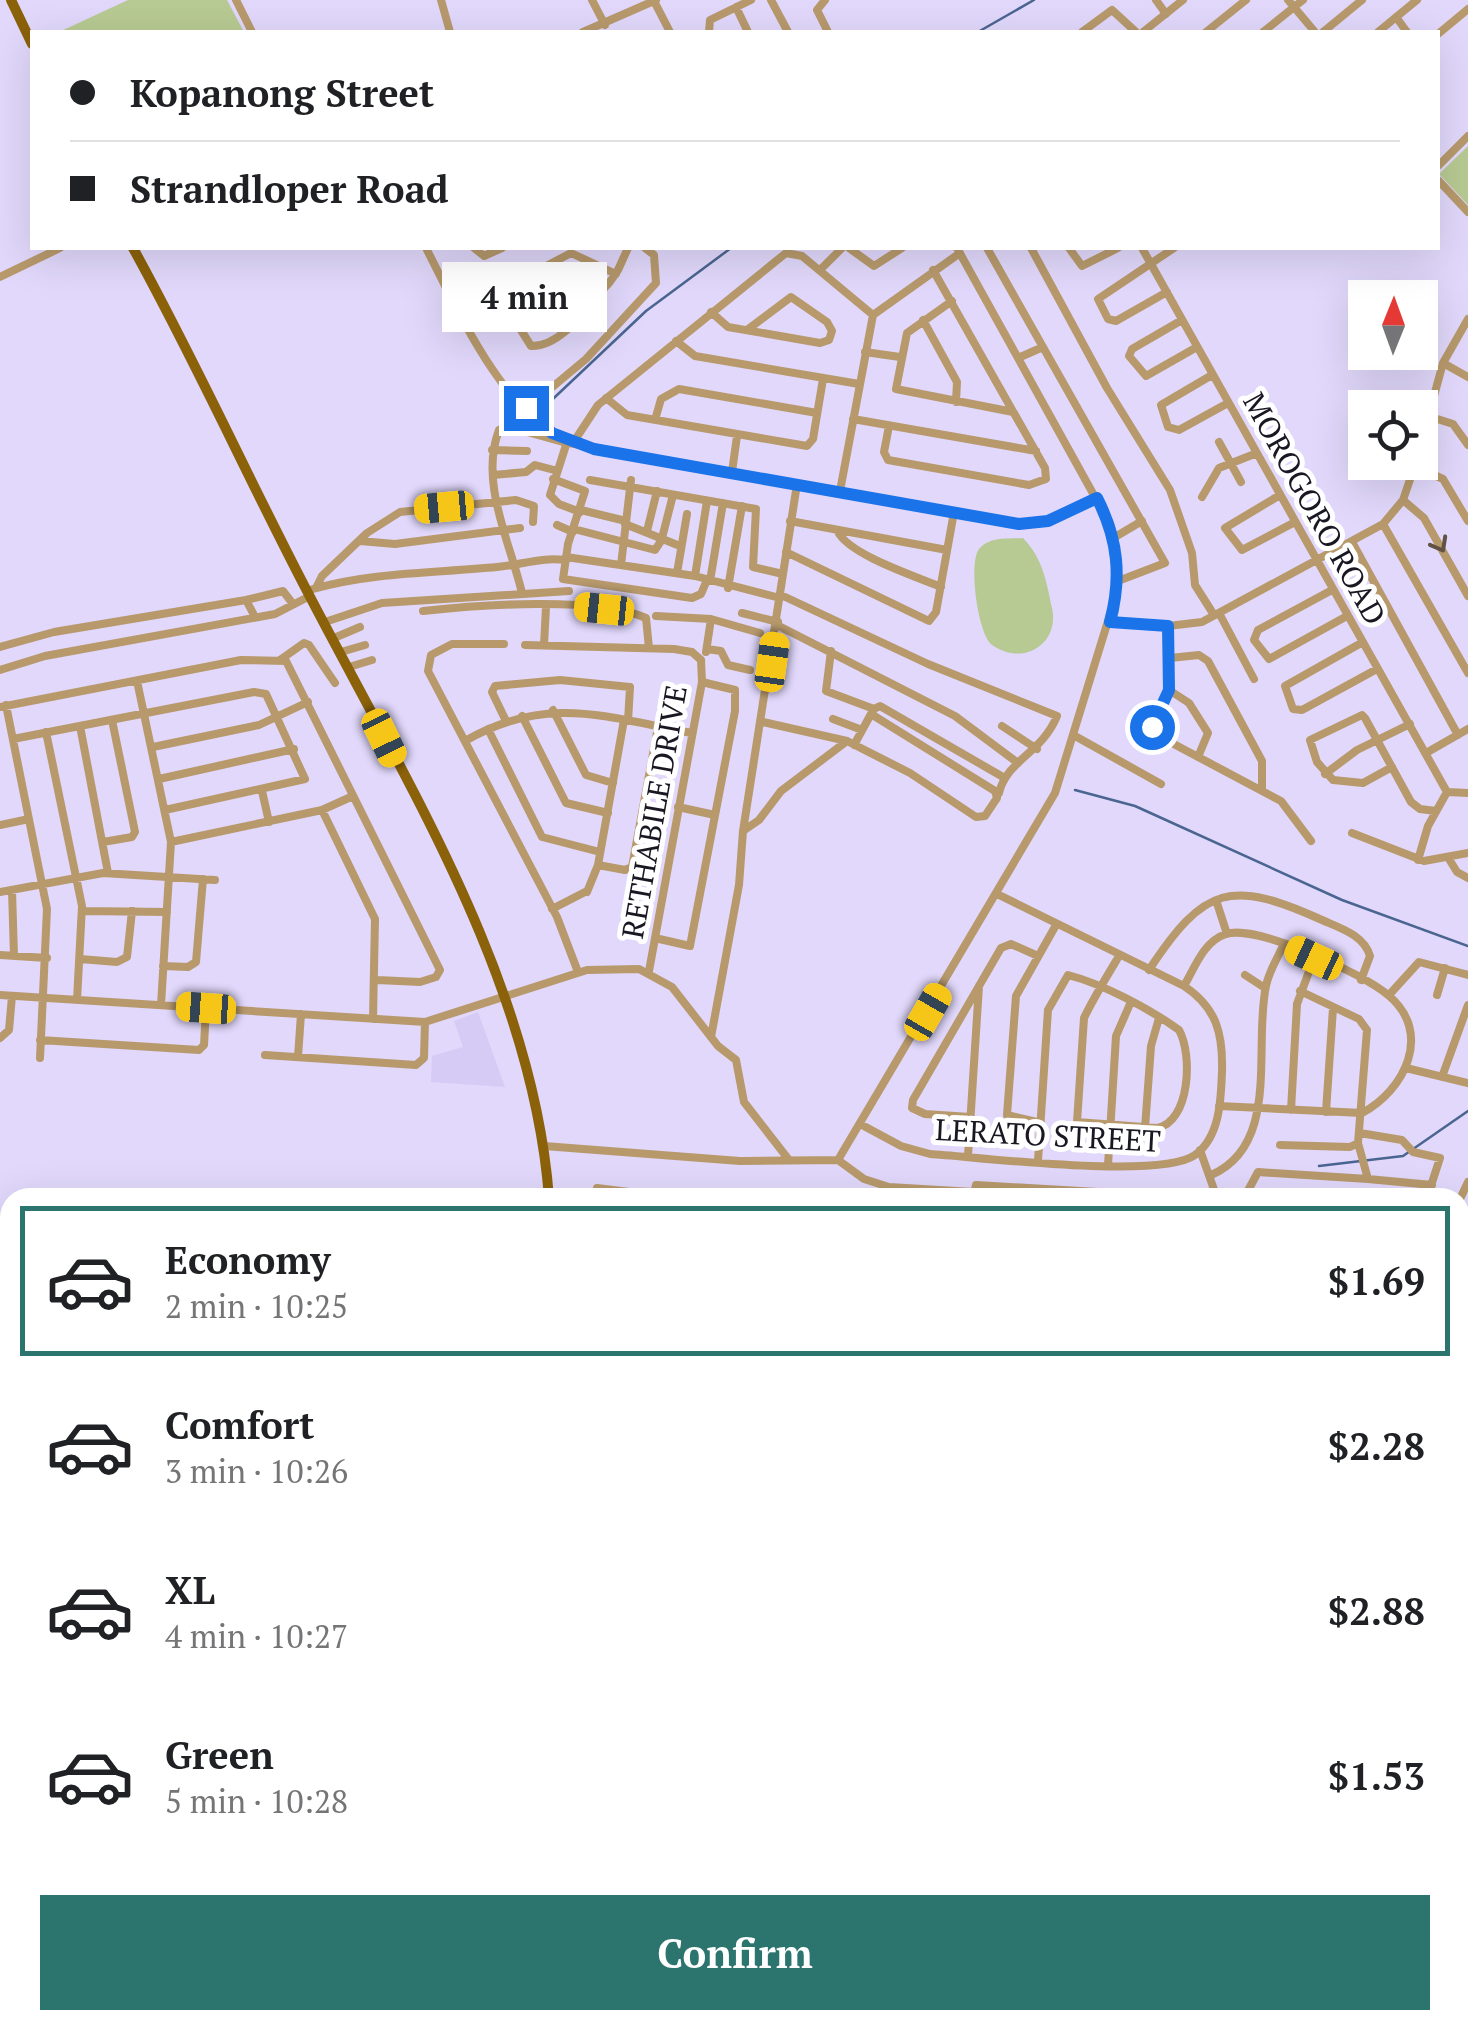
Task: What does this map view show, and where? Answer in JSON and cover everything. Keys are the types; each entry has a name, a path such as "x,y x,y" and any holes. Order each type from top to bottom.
{"main road":[{"path":"10,0 30,40"},
{"path":"134,250 311,592 476,930"},
{"path":"317,610 349,667 506,996 532,1085 548,1188"}],"street":[{"path":"236,0 251,30"},
{"path":"440,0 449,30"},
{"path":"592,0 605,26"},
{"path":"709,30 709,21 750,0"},
{"path":"772,0 787,30"},
{"path":"825,0 817,10 827,30"},
{"path":"1156,0 1166,14"},
{"path":"1146,30 1183,0"},
{"path":"1208,30 1246,0"},
{"path":"1266,30 1291,4 1303,0"},
{"path":"1325,30 1362,0"},
{"path":"1380,30 1417,0"},
{"path":"590,30 655,1 669,30"},
{"path":"1291,4 1313,30"},
{"path":"736,7 747,30"},
{"path":"1440,32 1468,9"},
{"path":"1085,30 1112,10 1134,30"},
{"path":"1396,17 1406,30"},
{"path":"1440,164 1468,136"},
{"path":"1440,182 1468,212"},
{"path":"0,278 56,250"},
{"path":"427,250 476,344 526,408 546,429 569,443"},
{"path":"616,274 571,253 498,290 518,330 534,348 560,337 616,274 627,250"},
{"path":"526,408 586,359 659,278 653,252 649,250"},
{"path":"680,546 626,522 580,511 550,497 553,475 586,417 788,250 820,270 872,315"},
{"path":"820,270 844,250"},
{"path":"849,250 874,266 899,250"},
{"path":"838,1160 1055,793 1110,622 1118,581 1114,537 1097,498 959,250 872,315 840,491"},
{"path":"988,250 1165,565 1118,581"},
{"path":"1032,250 1106,388 1170,490 1192,553 1195,586 1254,679"},
{"path":"1070,250 1082,266 1114,250"},
{"name":"MOROGORO ROAD","path":"1143,250 1447,792"},
{"path":"1167,292 1119,320 1108,317 1098,300 1100,294 1171,250"},
{"path":"889,426 886,459 1037,486 1045,481 1047,473 1036,451 934,270"},
{"path":"546,304 572,292 590,303"},
{"path":"711,312 725,326 747,330 823,343 829,340 832,328 791,297 747,330"},
{"path":"952,301 908,333 900,357 897,390 1013,412"},
{"path":"1435,390 1443,363 1468,319"},
{"path":"923,320 957,382 956,402"},
{"path":"1182,320 1132,348 1129,356 1144,376 1197,348"},
{"path":"676,340 695,356 859,384"},
{"path":"1018,358 1043,346"},
{"path":"865,352 900,357"},
{"path":"1443,363 1468,377"},
{"path":"1212,375 1162,404 1160,410 1168,427 1181,429 1228,403"},
{"path":"606,398 621,413 807,446 812,442 823,379"},
{"path":"655,420 662,398 679,389 816,413"},
{"path":"853,419 1036,451"},
{"path":"1438,419 1453,424 1468,445"},
{"path":"522,593 493,475 492,450 504,426 569,443 1036,524 1097,498"},
{"path":"732,472 737,436"},
{"path":"1219,442 1241,482"},
{"path":"492,450 527,451"},
{"path":"1202,496 1216,471 1257,454"},
{"path":"493,475 526,472 535,465 586,491 566,558 562,576 566,580 678,598 697,598 708,581 724,503"},
{"path":"526,472 528,484"},
{"path":"1438,474 1468,521"},
{"path":"590,480 630,483 673,496 758,512 753,567 783,574"},
{"path":"1110,622 1195,624 1384,524 1403,500 1410,480"},
{"path":"621,565 630,483"},
{"path":"711,1037 740,885 743,832 764,722 797,484"},
{"path":"647,531 657,492"},
{"path":"1280,495 1224,528 1242,550 1295,522"},
{"path":"557,525 657,550 673,496"},
{"path":"1403,500 1424,518 1468,596"},
{"path":"695,576 707,501"},
{"path":"311,592 322,576 400,512 498,502 530,504 533,522"},
{"path":"728,588 742,506"},
{"path":"786,552 926,621 935,616 954,512"},
{"path":"678,598 686,514"},
{"path":"790,521 948,550"},
{"path":"1114,537 1142,521"},
{"path":"1384,524 1468,674"},
{"path":"360,542 394,544 520,528"},
{"path":"838,532 843,541 864,553 941,588"},
{"path":"1352,542 1458,735"},
{"path":"0,670 45,656 275,614 311,592 359,578 566,558 695,576 728,588 781,596 928,664 1057,716 1037,749 1003,776 987,814 976,816 910,773 851,743 764,722"},
{"path":"1332,590 1258,630 1254,640 1269,659 1348,616"},
{"path":"0,647 54,632 284,591 293,604"},
{"path":"326,622 382,604 568,591"},
{"path":"246,600 255,617"},
{"path":"423,611 546,606 643,616 648,622 649,648"},
{"path":"544,644 546,606"},
{"path":"742,613 778,624 966,723 1018,763"},
{"path":"656,616 711,618 760,633"},
{"path":"525,645 684,650 701,660 707,649 711,618"},
{"path":"1168,626 1169,690 1152,732 1284,803 1311,841"},
{"path":"334,638 360,628"},
{"path":"1363,642 1285,686 1284,693 1300,711 1378,668"},
{"path":"280,660 304,643 335,682"},
{"path":"504,644 452,644 435,652 428,663 552,909 578,972"},
{"path":"322,662 365,645"},
{"path":"707,649 721,652 728,664 750,670"},
{"path":"831,651 825,690 872,712 999,793"},
{"path":"1170,658 1199,654 1208,661 1262,761 1262,790"},
{"path":"40,1058 48,918 3,706 241,660 280,660 288,664 440,970 436,977 420,982 377,980"},
{"path":"349,667 372,660"},
{"name":"RETHABILE DRIVE","path":"649,972 702,682 701,660"},
{"path":"506,721 492,692 495,686 560,680 630,686 598,865 586,892 552,909"},
{"path":"137,681 170,842 160,1006"},
{"path":"690,946 735,690 702,682"},
{"path":"1169,690 1189,703 1207,730 1209,740 1198,757"},
{"path":"13,739 258,691 266,694 294,749 304,779 166,810"},
{"path":"153,747 253,727 308,702"},
{"path":"743,832 760,820 782,791 851,743 880,706 1003,776"},
{"path":"465,741 506,721 553,710 692,733"},
{"path":"553,710 586,775 613,782"},
{"path":"734,710 746,713"},
{"path":"1392,767 1357,784 1326,774 1310,743 1315,736 1359,714 1377,740 1414,805 1436,811"},
{"path":"522,716 566,804 608,812"},
{"path":"833,719 862,730"},
{"path":"103,842 132,837 135,832 112,720"},
{"path":"1326,774 1377,740 1410,724"},
{"path":"80,726 108,873"},
{"path":"1002,726 1037,749"},
{"path":"598,865 626,870 632,867 658,727"},
{"path":"488,729 542,838 600,852"},
{"path":"1426,753 1468,729"},
{"path":"46,732 82,911 78,1000"},
{"path":"730,732 742,734"},
{"path":"1075,736 1161,784"},
{"path":"159,779 294,749"},
{"path":"726,754 738,756"},
{"path":"722,775 734,777"},
{"path":"262,791 270,822"},
{"path":"1418,860 1447,792 1468,793"},
{"path":"170,842 322,810 353,796"},
{"path":"718,796 730,799"},
{"path":"678,807 726,820"},
{"path":"322,810 376,919 374,1019"},
{"path":"0,825 29,819"},
{"path":"1352,833 1418,860 1449,859 1468,853"},
{"path":"710,840 723,841"},
{"path":"1449,859 1457,872 1468,878"},
{"path":"706,861 718,863"},
{"path":"0,892 108,873 215,880"},
{"path":"163,966 196,962 202,879"},
{"path":"702,882 714,884"},
{"path":"12,890 14,956"},
{"name":"LERATO STREET","path":"862,1125 914,1150 1108,1165 1171,1166 1200,1150 1212,1133 1219,1106 1222,1051 1217,1022 1205,1002 1184,986 996,894"},
{"path":"1150,970 1183,921 1216,900 1239,894 1266,896 1349,932 1370,952 1361,980"},
{"path":"1216,900 1227,934"},
{"path":"698,903 710,905"},
{"path":"82,911 167,912"},
{"path":"80,959 117,962 127,958 132,911"},
{"path":"694,925 707,928"},
{"path":"1041,1123 1009,1119 1007,1112 1015,1002 1056,925"},
{"path":"1184,986 1206,948 1227,934 1251,933 1284,944 1388,995 1409,1029 1406,1068 1392,1094 1362,1113 1219,1106"},
{"path":"654,938 702,948"},
{"path":"970,1117 920,1114 912,1104 1005,944 1038,956"},
{"path":"1211,1175 1241,1155 1257,1108 1265,988 1284,944"},
{"path":"0,954 46,958"},
{"path":"1038,1161 1050,1002 1068,975 1100,989 1159,1018 1179,1030 1183,1038 1182,1094 1172,1123 1145,1128 1084,1125 1076,1120 1083,1022 1100,989 1119,956"},
{"path":"1291,1110 1300,992 1314,958"},
{"path":"1388,995 1417,963 1468,976"},
{"path":"0,995 425,1022 578,972 611,967 649,972 672,987 711,1037 736,1060 744,1102 789,1160"},
{"path":"1437,995 1445,968"},
{"path":"1246,975 1265,988"},
{"path":"968,1156 979,986"},
{"path":"1300,992 1358,1019 1367,1030 1359,1138 1368,1179"},
{"path":"0,1038 9,1030 12,996"},
{"path":"1108,1165 1116,1036 1130,1004"},
{"path":"1442,1078 1468,1005"},
{"path":"40,1040 199,1050 206,1008"},
{"path":"1326,1112 1333,1008"},
{"path":"298,1057 301,1014"},
{"path":"1145,1128 1151,1046 1159,1018"},
{"path":"265,1056 420,1064 425,1022"},
{"path":"1406,1068 1468,1083"},
{"path":"1280,1146 1352,1147 1359,1138"},
{"path":"1359,1138 1402,1140 1414,1153 1440,1158 1431,1188"},
{"path":"544,1146 740,1161 838,1160 864,1179 907,1188"},
{"path":"1200,1150 1214,1188"},
{"path":"1249,1188 1258,1172 1432,1185"}],"shaded area":[{"path":"478,1012 505,1087 431,1082 432,1056 463,1047 454,1021"}],"green space":[{"path":"128,0 227,0 243,30 63,30"},
{"path":"1468,146 1468,205 1440,175"},
{"path":"1023,538 1043,570 1053,621 1045,641 1037,648 1016,654 992,645 987,639 979,614 974,568 983,545 999,539"}],"waterway":[{"path":"982,30 1034,0"},
{"path":"537,414 646,311 728,250"},
{"path":"513,420 530,419"},
{"path":"1075,790 1135,806 1342,900 1468,946"},
{"path":"1319,1166 1403,1156 1468,1111"}],"route":[{"path":"526,408 552,433 594,449 1019,524 1048,521 1097,498 1111,526 1116,549 1118,581 1110,622 1168,626 1169,690 1152,727"}]}
